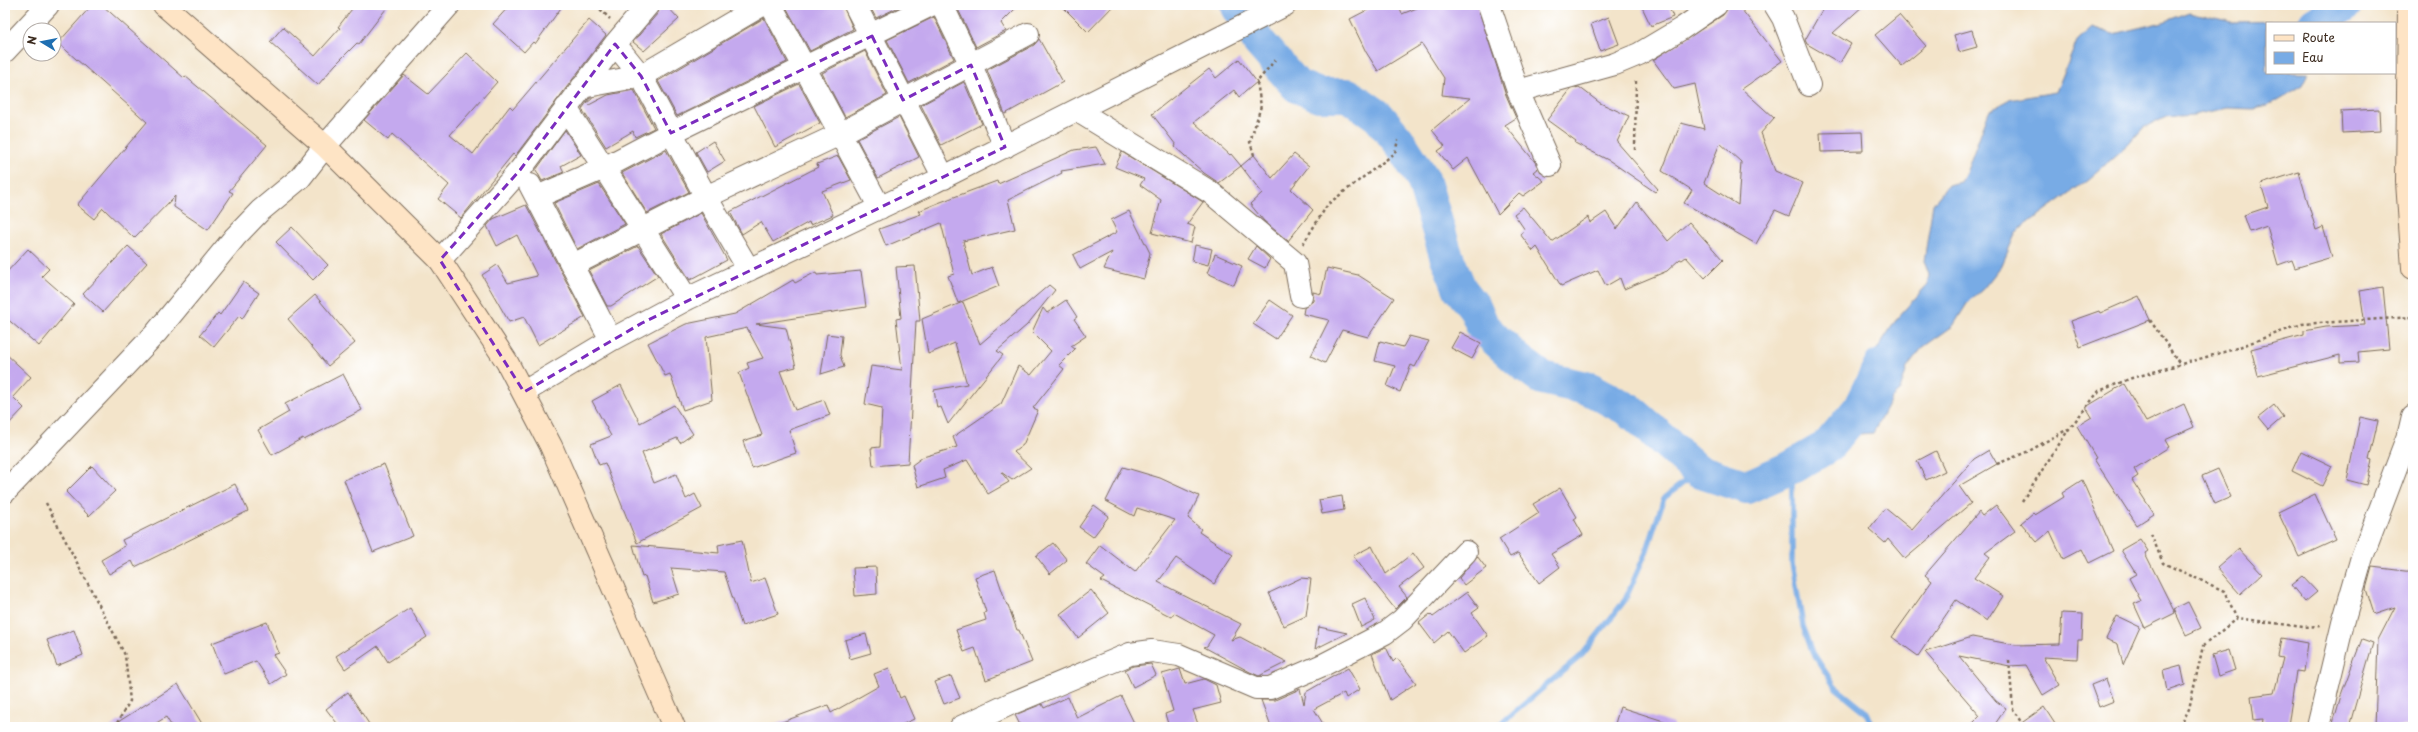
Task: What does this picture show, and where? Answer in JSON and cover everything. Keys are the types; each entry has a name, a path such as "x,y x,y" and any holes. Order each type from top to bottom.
{"street":[{"path":"5,51 48,5"},
{"path":"164,5 325,146 440,260 502,355 524,392 551,446 674,727"},
{"path":"5,492 156,333 235,237 260,211 300,178 325,146 449,5"},
{"path":"440,260 520,170 615,44 648,5"},
{"path":"582,87 640,76 762,5"},
{"path":"771,5 802,68 880,208"},
{"path":"855,5 944,178"},
{"path":"537,197 604,168 671,133 802,68 872,36 931,5"},
{"path":"942,5 971,65 1005,147"},
{"path":"524,392 611,340 687,299 944,178 1285,5"},
{"path":"1489,5 1518,90 1550,165"},
{"path":"1518,90 1581,75 1615,64 1639,54 1710,11 1716,5"},
{"path":"1775,5 1783,18 1809,85"},
{"path":"2409,5 2410,182 2413,268"},
{"path":"573,265 706,197 840,134 1028,34"},
{"path":"615,44 640,76 706,197 750,270"},
{"path":"566,108 687,299"},
{"path":"1078,111 1210,192 1295,263 1301,296"},
{"path":"520,170 537,197 611,340"},
{"path":"2318,727 2343,623 2362,557 2409,433 2413,416"},
{"path":"961,727 1010,704 1130,654 1152,651 1180,655 1256,688 1270,688 1325,664 1385,633 1402,620 1466,552"}],"path":[{"path":"1635,150 1635,86 1639,54"},
{"path":"1254,155 1250,142 1261,106 1257,82 1275,60"},
{"path":"1295,263 1305,239 1328,204 1395,153 1398,140"},
{"path":"2022,501 2069,429 2099,391 2132,378 2231,350 2302,324 2413,317"},
{"path":"2150,320 2180,364"},
{"path":"1997,464 2029,451 2069,429"},
{"path":"46,502 126,655 130,701 117,723 117,727"},
{"path":"2151,534 2163,564 2224,591 2237,618"},
{"path":"2180,727 2189,709 2203,646 2237,618 2303,628 2343,623"},
{"path":"2009,660 2013,709 2024,727"}],"highlighted area":[{"path":"872,36 903,100 971,65 1005,147 642,323 524,392 440,260 520,170 615,44 641,76 671,133"}],"water":[{"path":"2190,12 2231,22 2292,21 2294,22 2266,22 2266,74 2308,74 2303,85 2268,106 2253,109 2227,108 2193,115 2164,117 2143,128 2128,145 2089,179 2016,232 2002,265 1983,289 1968,302 1953,326 1922,348 1907,368 1900,391 1891,399 1873,433 1859,434 1852,428 1859,409 1862,384 1870,360 1898,317 1927,285 1929,275 1924,261 1933,204 1948,185 1961,182 1966,173 1989,111 2009,100 2056,92 2077,41 2092,27 2113,34 2163,22"}],"building":[{"path":"92,5 102,5 184,78 185,76 267,145 229,191 233,193 208,230 174,207 175,196 134,238 103,208 94,219 77,205 147,122 62,47 62,39"},
{"path":"355,5 389,5 359,44 357,43 335,65 318,85 270,42 283,27 315,56 340,28 338,27"},
{"path":"510,5 563,5 535,44 533,42 524,52 493,24"},
{"path":"660,5 666,5 679,19 644,51 633,42 658,13"},
{"path":"785,5 843,5 853,29 810,51"},
{"path":"869,5 903,5 876,18"},
{"path":"956,5 1019,5 1001,23 1006,31 976,47"},
{"path":"1061,5 1114,5 1088,32"},
{"path":"1377,5 1398,5 1402,14 1424,5 1477,5 1506,95 1516,118 1505,125 1535,162 1538,168 1533,172 1544,181 1523,196 1519,193 1498,214 1468,158 1453,170 1438,151 1445,146 1432,130 1470,98 1442,95 1444,78 1422,44 1378,71 1366,52 1350,19"},
{"path":"1641,5 1668,5 1673,17 1651,26"},
{"path":"1728,5 1738,5 1782,61 1742,89 1774,118 1761,133 1775,171 1803,183 1789,216 1775,210 1756,244 1684,203 1692,190 1662,171 1681,123 1704,129 1695,84 1674,89 1653,60 1723,15","holes":["1720,143 1741,162 1738,205 1704,183"]},
{"path":"1825,5 1864,5 1833,33 1851,44 1840,63 1807,44 1805,40"},
{"path":"1899,15 1926,46 1902,66 1875,35"},
{"path":"934,17 954,59 909,83 887,40"},
{"path":"1609,17 1619,44 1600,51 1591,24"},
{"path":"764,18 787,62 677,116 658,81"},
{"path":"589,20 606,35 515,156 513,154 461,218 438,199 449,185 392,134 388,140 364,120 404,75 428,94 467,53 497,82 450,135 473,154 510,106 513,109"},
{"path":"1972,30 1977,47 1959,52 1954,35"},
{"path":"1039,39 1063,82 1005,114 987,70 1034,45"},
{"path":"865,51 887,95 845,117 822,73"},
{"path":"1239,59 1257,82 1239,97 1234,90 1194,122 1230,155 1231,154 1241,166 1219,183 1204,173 1175,147 1176,145 1152,114 1209,69 1216,78"},
{"path":"964,82 982,124 941,145 921,105"},
{"path":"799,84 820,123 775,147 754,106"},
{"path":"1579,87 1600,103 1629,116 1617,142 1658,189 1655,192 1610,161 1575,143 1576,141 1547,120 1571,89"},
{"path":"634,90 654,128 635,137 633,131 606,147 582,109 590,98 593,98 587,103 589,105 608,95"},
{"path":"2379,109 2380,131 2342,133 2341,111"},
{"path":"899,117 919,157 878,178 857,139"},
{"path":"565,130 581,155 561,166 564,172 542,181 536,170"},
{"path":"1862,132 1863,151 1821,152 1820,133"},
{"path":"713,141 725,161 707,172 696,152"},
{"path":"1096,147 1105,164 1061,171 1062,173 1008,200 1015,229 963,241 972,275 992,267 999,286 958,303 948,276 954,274 941,223 886,246 879,229 921,214 919,211 938,203 997,181 998,184 1074,150"},
{"path":"666,150 689,192 647,213 622,173"},
{"path":"1122,152 1203,202 1187,224 1195,227 1191,243 1152,233 1161,200 1140,185 1144,179 1115,167"},
{"path":"1294,154 1309,166 1291,189 1313,210 1288,241 1264,221 1250,204 1262,193 1241,166 1254,155 1272,178"},
{"path":"838,156 851,180 822,191 833,215 810,225 809,222 773,242 761,222 742,234 730,212 818,167 817,164"},
{"path":"2299,172 2316,230 2323,227 2332,257 2295,268 2292,260 2278,265 2267,226 2250,232 2244,215 2268,207 2261,184"},
{"path":"599,184 625,224 577,249 554,203"},
{"path":"1637,202 1668,241 1689,222 1723,260 1705,278 1686,257 1682,260 1680,259 1667,271 1624,289 1620,278 1606,286 1598,270 1561,286 1537,247 1533,251 1520,234 1525,230 1514,214 1523,207 1552,242 1588,217 1590,223 1606,212 1617,229"},
{"path":"526,205 585,317 538,345 524,317 509,322 482,275 497,265 508,283 537,276 517,235 497,246 487,226 493,219"},
{"path":"1129,211 1150,253 1144,279 1104,269 1112,252 1080,269 1073,255 1117,232 1111,220"},
{"path":"701,213 727,260 690,280 661,234"},
{"path":"292,227 328,265 313,280 276,242"},
{"path":"1195,245 1212,249 1208,265 1192,261"},
{"path":"128,246 147,263 103,312 83,294"},
{"path":"638,246 658,276 611,306 607,306 589,271"},
{"path":"1256,246 1270,259 1265,268 1248,259"},
{"path":"28,249 49,269 42,276 74,304 39,346 5,317 5,274"},
{"path":"1215,254 1242,266 1234,285 1207,273"},
{"path":"915,266 920,321 916,321 908,463 873,466 871,448 880,447 882,408 865,404 871,366 902,370 896,319 901,318 896,267"},
{"path":"1327,268 1358,275 1394,298 1368,337 1342,330 1325,363 1311,356 1329,320 1303,314 1304,308 1313,301 1313,292 1321,294"},
{"path":"861,271 866,307 756,324 786,328 796,367 780,371 795,410 824,400 830,415 789,430 796,453 752,468 743,441 762,435 739,373 749,368 747,363 763,358 747,328 706,337 712,400 683,410 670,374 665,376 648,343 686,324 735,314 793,280 795,283 816,272 817,275"},
{"path":"243,282 259,293 242,319 239,316 214,347 200,335 218,313 220,315"},
{"path":"1049,285 1055,290 1027,325 997,351 1003,355 948,424 941,407 937,408 934,390 967,384 955,343 928,354 922,319 963,302 980,344"},
{"path":"2383,287 2389,349 2358,352 2359,362 2340,363 2340,355 2258,376 2251,349 2304,335 2304,331 2326,327 2365,325 2360,291"},
{"path":"315,295 355,343 328,366 288,319"},
{"path":"2139,296 2150,320 2080,347 2071,321 2099,311 2100,313"},
{"path":"1066,300 1077,317 1074,319 1086,336 1071,346 1075,349 1059,365 1064,369 1033,408 1038,410 1023,445 1014,452 1031,468 1012,480 1001,472 1009,482 988,494 967,460 943,470 945,478 918,487 912,465 923,457 957,447 953,437 1001,404 1018,366 1031,375 1051,351 1032,332 1043,308 1047,313"},
{"path":"1270,300 1292,315 1276,339 1253,324"},
{"path":"1460,332 1481,343 1472,359 1451,348"},
{"path":"827,334 842,336 840,355 844,367 821,374"},
{"path":"1409,336 1429,341 1415,367 1411,365 1400,392 1387,386 1395,366 1375,361 1380,341 1403,347"},
{"path":"5,353 31,377 13,397 24,408 5,428"},
{"path":"343,374 362,410 304,440 303,438 272,455 258,430 289,412 285,404"},
{"path":"2124,384 2146,422 2184,404 2194,427 2165,440 2169,447 2134,469 2138,476 2132,480 2154,514 2137,525 2094,459 2096,458 2077,426 2092,417 2086,407"},
{"path":"621,385 640,423 674,405 693,434 680,443 677,438 642,453 654,483 676,474 686,499 695,494 702,508 637,543 605,463 599,465 591,444 611,436 592,401"},
{"path":"2274,405 2283,417 2268,430 2258,418"},
{"path":"2360,417 2378,421 2369,460 2372,461 2366,485 2347,480"},
{"path":"1989,450 1997,464 1959,486 1971,503 1905,559 1888,539 1885,543 1869,529 1885,508 1912,530 1974,459"},
{"path":"1936,451 1945,471 1926,480 1917,461"},
{"path":"2301,451 2332,466 2322,486 2292,471"},
{"path":"384,464 413,536 373,552 344,480"},
{"path":"92,466 115,491 89,516 66,492"},
{"path":"1123,467 1160,478 1199,496 1188,518 1201,529 1199,532 1233,555 1214,584 1176,558 1158,582 1241,624 1231,640 1240,637 1287,662 1259,676 1250,672 1204,647 1207,646 1214,635 1174,613 1172,617 1101,581 1105,578 1086,564 1100,545 1135,572 1175,520 1137,508 1134,516 1106,501"},
{"path":"2218,469 2231,497 2215,504 2202,476"},
{"path":"2082,480 2113,551 2089,563 2082,549 2063,559 2050,531 2037,542 2021,523 2033,513 2035,515 2064,497 2062,493"},
{"path":"235,484 248,511 135,567 132,561 109,574 101,560 125,546 122,540"},
{"path":"1560,488 1577,517 1574,519 1583,535 1551,554 1560,567 1539,583 1518,553 1510,557 1499,539 1539,513 1533,504"},
{"path":"2315,494 2336,540 2299,557 2278,512"},
{"path":"1342,496 1344,510 1322,514 1319,500"},
{"path":"1094,505 1109,516 1093,537 1079,527"},
{"path":"1996,505 2015,531 1985,553 1990,557 1974,578 2003,596 1987,621 1956,600 1918,656 1892,637 1932,581 1925,575 1979,512 1982,516"},
{"path":"2140,539 2148,551 2145,553 2175,613 2145,628 2134,604 2141,601 2129,578 2136,574 2121,550"},
{"path":"742,540 751,583 765,578 778,614 742,626 724,572 671,568 679,594 653,602 645,576 642,577 633,545 719,553 718,545"},
{"path":"1053,543 1067,560 1050,574 1036,556"},
{"path":"1372,546 1386,574 1413,553 1424,568 1399,587 1407,597 1395,609 1353,556"},
{"path":"2239,549 2262,574 2240,594 2217,568"},
{"path":"1477,556 1486,568 1464,585 1459,578"},
{"path":"876,567 877,594 855,596 853,568"},
{"path":"2372,567 2413,572 2413,727 2375,727 2378,640 2395,607 2374,614 2366,589"},
{"path":"995,570 1017,630 1019,630 1032,662 986,680 975,648 964,652 956,630 986,620 984,613 986,612 975,577"},
{"path":"2302,576 2317,592 2305,602 2291,585"},
{"path":"1301,578 1311,579 1306,616 1284,626 1269,593"},
{"path":"1091,590 1109,613 1078,638 1060,614"},
{"path":"1467,592 1479,608 1472,613 1488,636 1464,653 1448,631 1434,643 1419,623 1430,614 1433,617"},
{"path":"1365,598 1375,620 1361,627 1352,604"},
{"path":"2188,602 2201,628 2186,635 2174,609"},
{"path":"410,608 427,637 388,662 378,646 345,669 336,656"},
{"path":"2062,613 2083,614 2082,640 2078,640 2077,659 2043,657 2059,685 2043,695 2026,665 2010,666 1959,656 1996,701 2006,708 1993,727 1969,727 1980,716 1925,652 1972,637 2015,645 2060,644"},
{"path":"2117,616 2140,627 2123,665 2118,644 2106,639"},
{"path":"267,622 279,653 273,655 286,674 271,684 256,661 224,674 212,643"},
{"path":"1319,627 1347,633 1315,649"},
{"path":"74,630 83,655 57,666 47,640"},
{"path":"866,634 871,653 850,659 845,640"},
{"path":"2281,638 2308,643 2304,672 2296,671 2288,727 2262,727 2263,719 2254,720 2251,696 2274,693 2283,658 2278,657"},
{"path":"2362,639 2373,643 2349,727 2332,727 2342,692"},
{"path":"1386,647 1393,662 1397,658 1416,683 1390,700 1372,654"},
{"path":"2229,650 2235,670 2218,676 2212,655"},
{"path":"1151,664 1156,675 1133,687 1125,670 1133,666"},
{"path":"2181,665 2185,685 2167,691 2163,670"},
{"path":"889,668 900,698 904,696 914,719 897,727 774,727 774,725 828,705 831,713 879,686 874,674"},
{"path":"1348,668 1360,689 1346,698 1344,693 1314,709 1325,727 1271,727 1261,700 1275,700 1300,689 1304,704 1306,692"},
{"path":"1180,669 1185,684 1204,679 1216,685 1221,703 1193,710 1199,727 1169,727 1165,714 1173,711 1162,674"},
{"path":"951,676 960,698 944,704 935,682"},
{"path":"2106,679 2114,701 2099,707 2091,685"},
{"path":"178,684 204,727 172,727 166,717 150,727 110,727"},
{"path":"348,692 371,727 340,727 326,709"},
{"path":"1121,696 1136,727 1021,727 1015,715 1042,704 1044,708 1068,697 1077,718"},
{"path":"1620,707 1673,724 1673,727 1614,727"},
{"path":"2044,707 2057,727 2016,727"}],"waterway":[{"path":"1237,5 1259,42 1297,86 1319,95 1348,95 1378,116 1398,140 1423,179 1446,255 1460,289 1475,308 1483,327 1518,360 1542,378 1590,389 1631,411 1698,471 1747,487 1792,467 1828,446 1859,409 1880,366"},
{"path":"2317,22 2345,5"},
{"path":"1792,467 1792,563 1803,626 1813,653 1835,687 1866,712 1872,727"},
{"path":"1497,727 1582,655 1625,600 1647,550 1664,498 1698,471"}]}
